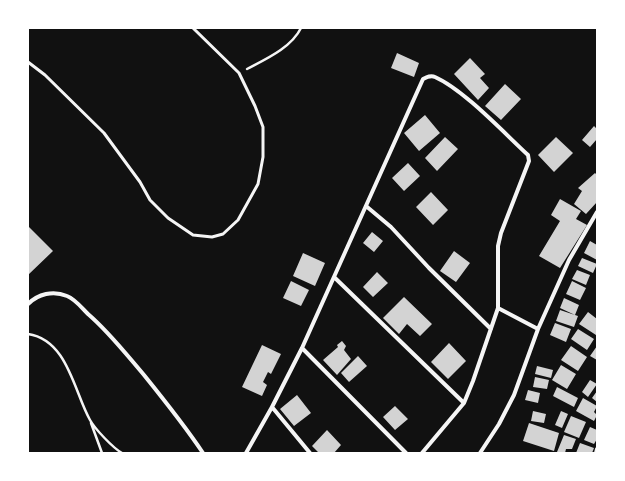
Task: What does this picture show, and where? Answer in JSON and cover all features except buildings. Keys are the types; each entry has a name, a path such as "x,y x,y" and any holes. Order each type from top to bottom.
{"street":[{"path":"246,453 272,407 302,348 423,79 430,76 435,77 463,96 528,155 529,161 501,233 498,246 498,308 464,403 422,453"},
{"path":"366,206 391,227 429,268 491,329"},
{"path":"480,453 499,424 514,395 538,329 569,260 597,212"},
{"path":"334,277 464,403"},
{"path":"28,304 33,299 45,294 58,293 68,296 82,307 115,341 184,424 203,453"},
{"path":"498,308 538,329"},
{"path":"302,348 406,453"},
{"path":"272,407 310,453"},
{"path":"596,453 597,449"}],"lane":[{"path":"28,62 45,75 104,133 140,182 150,200 168,218 194,236 206,237 223,234 238,220 258,184 263,157 263,127 255,106 239,73 192,28"}],"path":[{"path":"239,73 284,49 297,35 301,28"},
{"path":"28,334 47,343 65,360 102,453"},
{"path":"90,421 122,453"}]}
